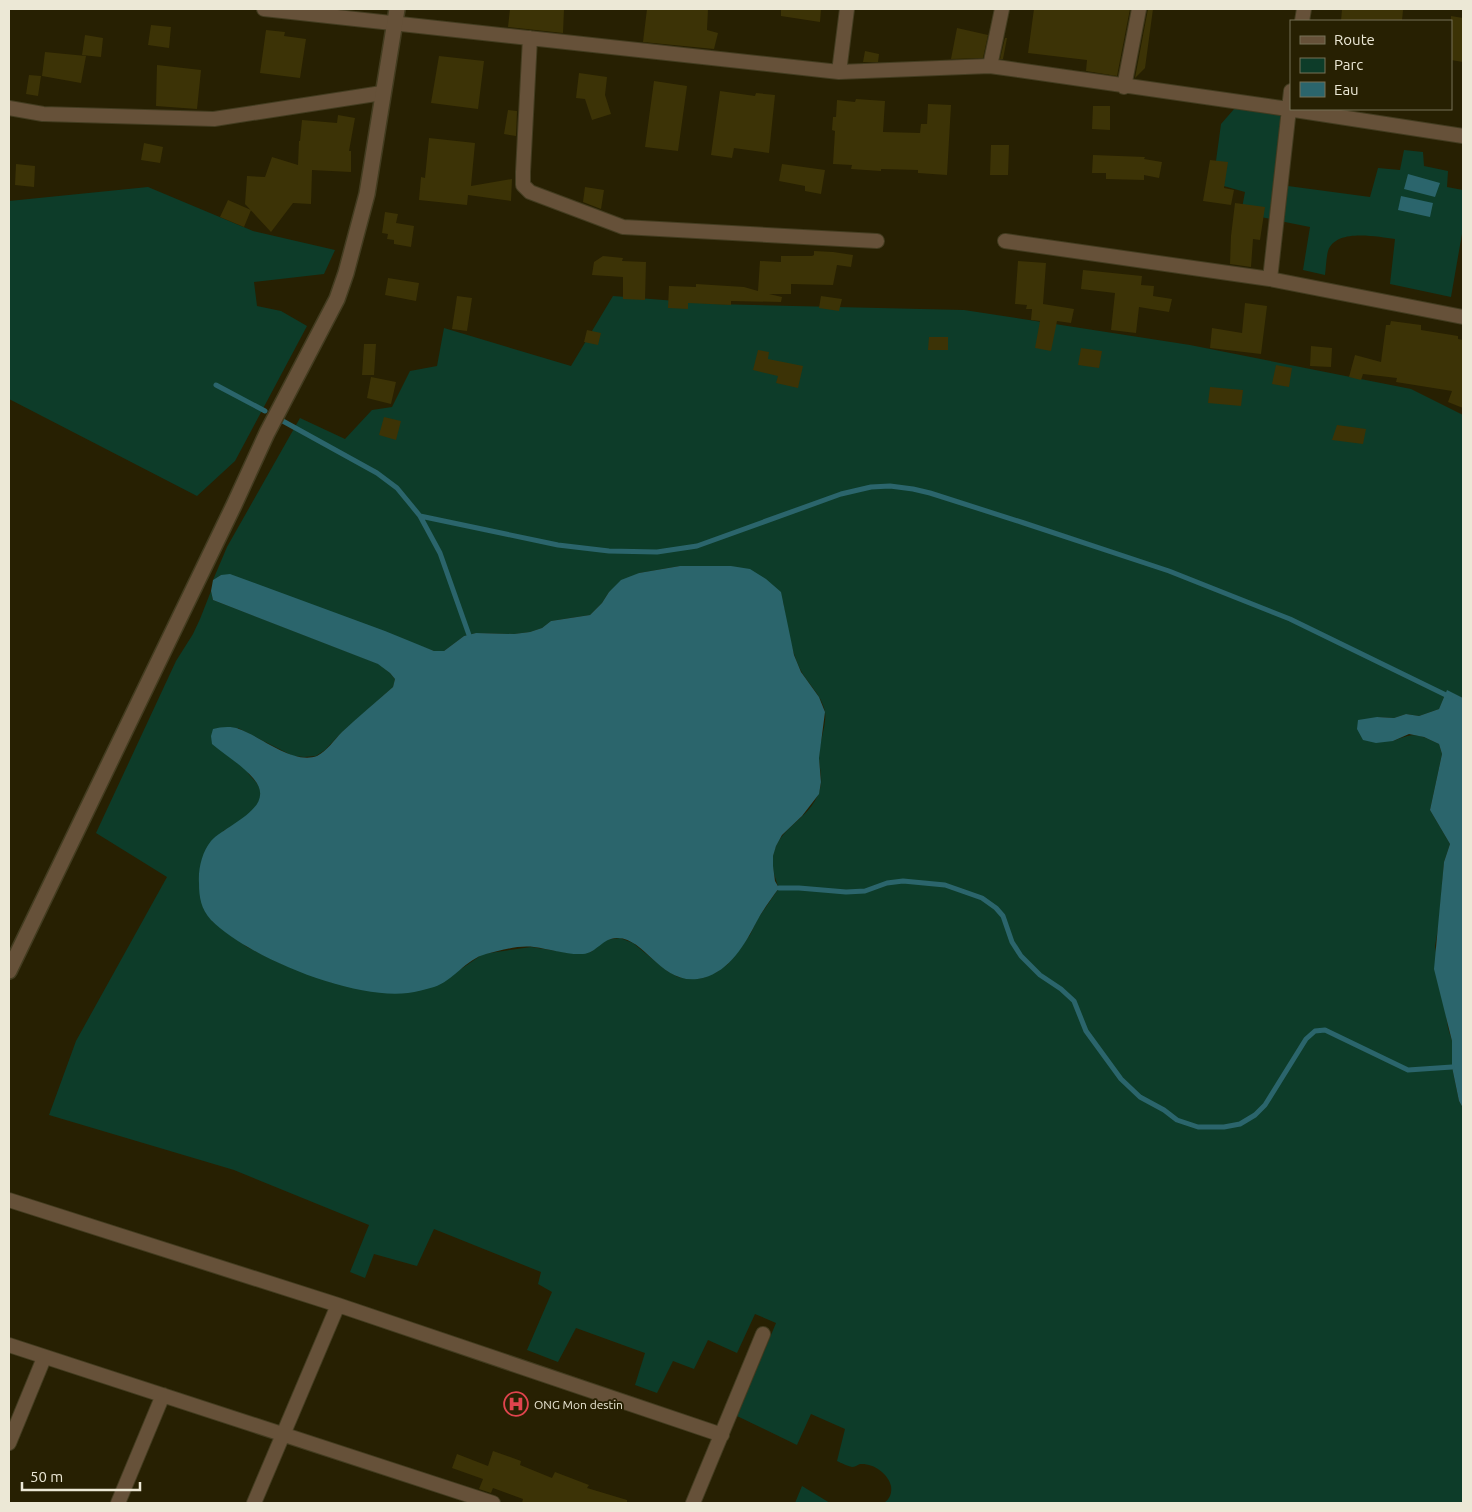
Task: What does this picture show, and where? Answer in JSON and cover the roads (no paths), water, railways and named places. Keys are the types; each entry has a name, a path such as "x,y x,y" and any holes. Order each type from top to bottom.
{"street":[{"path":"264,9 396,16 530,38 839,72 990,66 1124,87 1288,109"},
{"path":"839,72 847,9"},
{"path":"990,66 1002,9"},
{"path":"1124,87 1139,9"},
{"path":"9,971 267,433 337,299 346,273 367,194 396,16"},
{"path":"530,38 523,172 523,185 530,192 623,227 877,241"},
{"path":"9,108 43,114 214,119 382,93"},
{"path":"1270,279 1290,97"},
{"path":"1294,110 1463,136"},
{"path":"1005,241 1270,279 1463,317"},
{"path":"9,1200 338,1305 722,1435"},
{"path":"254,1503 338,1305"},
{"path":"694,1503 764,1334"},
{"path":"9,1345 493,1503"},
{"path":"9,1443 44,1358"},
{"path":"118,1503 163,1395"}],"water":[{"path":"1408,174 1440,183 1435,197 1404,189"},
{"path":"1401,196 1433,203 1430,217 1398,210"},
{"path":"680,566 731,566 750,569 766,579 781,592 794,655 801,672 819,697 825,712 819,758 821,782 819,794 802,816 782,835 773,856 775,881 779,888 736,956 721,969 703,978 689,979 676,976 638,946 628,940 613,938 592,951 583,954 571,954 528,947 516,947 498,951 472,960 447,980 434,987 408,993 386,993 360,990 332,983 276,962 228,934 211,920 205,912 200,898 199,878 200,866 205,850 218,835 248,814 260,798 259,788 249,773 212,744 211,736 213,729 236,728 277,749 298,757 308,758 317,756 393,687 395,679 378,664 213,600 211,591 213,580 221,575 230,574 434,651 444,651 464,636 476,633 514,634 530,632 542,628 551,621 590,615 621,580 639,573"},
{"path":"1447,690 1463,698 1463,1108 1459,1101 1452,1067 1452,1041 1434,969 1444,862 1450,844 1430,810 1442,754 1439,744 1424,737 1409,734 1393,741 1376,743 1363,740 1357,729 1358,720 1377,717 1394,718 1406,714 1419,716 1439,709"}],"waterway":[{"path":"216,385 265,411"},
{"path":"281,420 377,473 397,488 420,516 440,553 469,635"},
{"path":"420,516 558,545 609,551 657,552 697,546 841,494 871,487 890,486 913,489 1169,571 1290,619 1450,697"},
{"path":"779,888 846,892 865,891 887,883 903,881 945,885 982,898 996,908 1003,916 1012,942 1021,956 1040,975 1061,989 1074,1001 1086,1031 1121,1079 1140,1097 1164,1110 1177,1120 1198,1127 1224,1127 1240,1124 1255,1115 1265,1105 1306,1039 1315,1031 1325,1030 1408,1070 1452,1067"}],"place":[{"name":"ONG Mon destin","path":"516,1404"}]}
